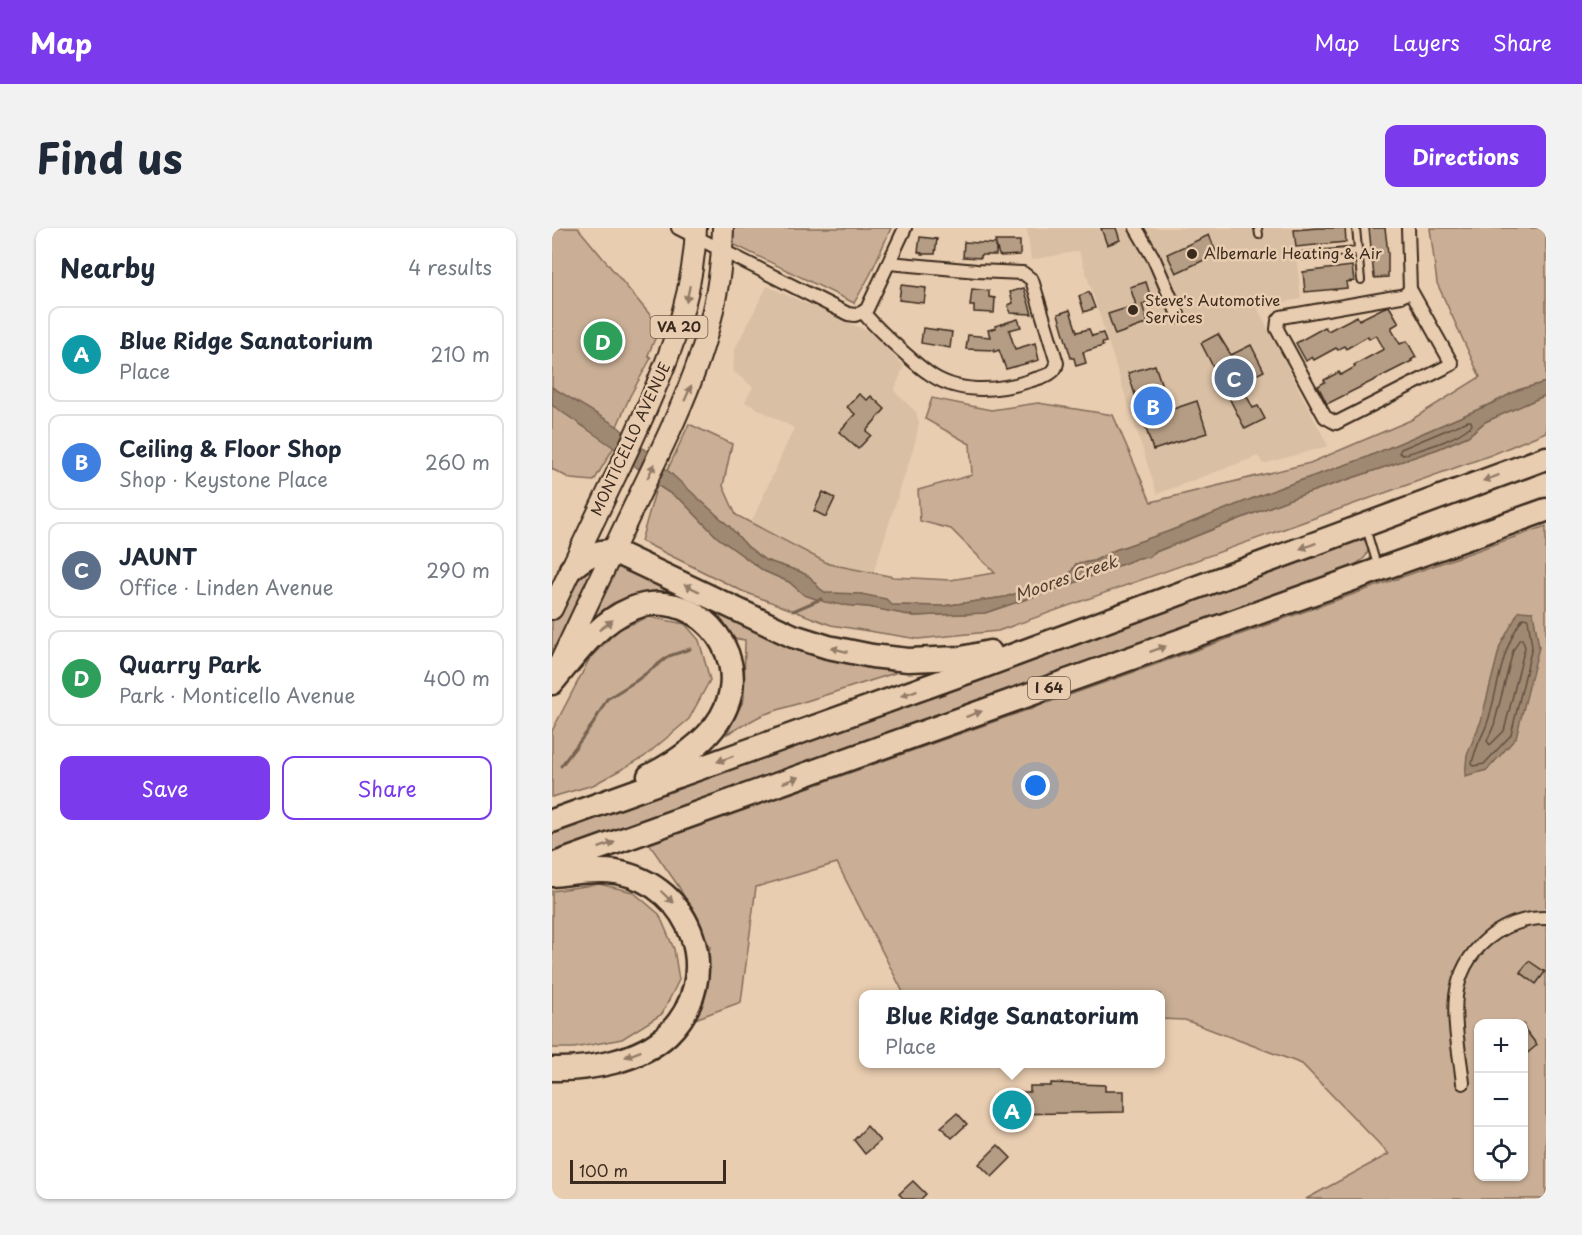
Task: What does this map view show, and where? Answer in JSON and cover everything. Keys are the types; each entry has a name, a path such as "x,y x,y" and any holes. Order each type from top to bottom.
{"highway":[{"path":"552,821 1161,601 1546,458"},
{"name":"I 64","path":"552,865 1546,510"},
{"path":"571,569 589,555 602,551 613,551 793,636 839,650 886,658 942,659 982,654 1161,601"},
{"path":"552,681 591,636 601,628 632,608 654,604 682,607 705,621 722,641 732,671 731,690 726,709 693,748 652,774 575,813"},
{"path":"552,875 580,871 617,873 641,879 660,890 679,909 691,931 697,970 694,990 685,1014 658,1042 639,1052 610,1062 552,1069"}],"main road":[{"name":"MONTICELLO AVENUE","path":"613,551 692,383 703,351 720,281 723,228"},
{"name":"MONTICELLO AVENUE","path":"552,609 645,413 674,344 693,270 690,231"},
{"name":"VA 20","path":"552,681 613,551"}],"street":[{"path":"690,231 723,252 848,314 855,315 867,309 905,228"},
{"path":"1136,228 1154,259 1179,316"},
{"path":"1408,228 1410,289 1452,364 1336,423 1330,421 1325,417 1277,329 1278,321 1281,317 1401,296 1410,289"},
{"path":"863,312 926,372 951,385 974,389 998,388 1053,372 1057,363 1032,280 1023,273 889,263"},
{"path":"1463,1083 1456,1003 1459,981 1466,963 1483,942 1506,926 1521,921 1546,918"}],"lane":[{"path":"1356,228 1361,280"},
{"path":"1301,256 1358,251"},
{"path":"1365,525 1379,570"}],"shaded area":[{"path":"552,228 578,228 660,327 648,355 651,358 630,396 612,438 605,440 614,447 594,481 571,479 552,469"},
{"path":"733,228 891,228 870,275 854,303 733,244"},
{"path":"1027,228 1293,228 1301,299 1257,307 1328,446 1263,464 1258,456 1157,494 1079,251 1031,260"},
{"path":"1430,228 1546,228 1546,382 1518,390 1365,458 1115,550 1094,561 1076,564 1070,574 1054,582 1005,597 943,606 892,605 861,594 826,593 810,577 801,572 765,560 667,471 689,424 732,444 723,486 736,515 829,564 894,577 950,580 995,573 951,529 920,521 918,490 972,475 970,444 925,419 932,398 991,410 1038,403 1113,415 1151,502 1310,463 1411,420 1480,377 1437,283"},
{"path":"767,286 870,332 904,366 894,391 916,412 919,423 915,443 873,573 829,564 751,523 794,428 745,402 753,387 733,371 735,349"},
{"path":"1546,395 1546,432 1491,455 998,631 918,639 831,625 742,591 641,541 657,485 682,501 717,537 764,571 789,582 805,595 842,605 868,607 914,616 985,613 1074,583 1138,558 1149,557 1153,553 1290,499 1438,449 1468,436 1485,422"},
{"path":"1546,526 1546,1199 1306,1199 1389,1154 1302,1064 1185,1020 1165,1019 1165,990 902,990 837,863 756,887 741,1002 695,1019 710,947 679,887 649,844"},
{"path":"1360,535 1368,550 1366,556 1355,565 1340,571 552,854 552,829"},
{"path":"622,562 890,663 895,673 762,715 727,734 744,699 745,640 731,638 684,597 661,593 635,595 613,603 594,620 592,619 613,569"},
{"path":"596,565 552,660 552,620 556,610 575,574"},
{"path":"649,617 685,624 699,640 710,680 689,719 644,757 593,785 552,797 552,731 590,658 619,629"},
{"path":"599,884 633,892 659,914 674,949 679,980 662,1014 622,1039 574,1048 552,1048 552,891"}],"water":[{"name":"Moores Creek","path":"1546,382 1546,395 1485,422 1468,436 1438,449 1290,499 1153,553 1149,557 1138,558 1074,583 985,613 914,616 825,602 804,595 789,582 764,571 717,537 682,501 657,485 613,447 552,405 552,387 617,426 730,527 747,546 765,560 810,577 826,593 861,594 886,599 892,605 943,606 1005,597 1054,582 1070,574 1076,564 1094,561 1115,550 1365,458 1518,390"},
{"path":"1519,611 1533,612 1539,647 1516,738 1487,770 1465,776 1467,755 1481,721 1500,646"}],"building":[{"path":"1101,228 1116,228 1120,240 1107,245"},
{"path":"1345,228 1346,242 1296,247 1294,230"},
{"path":"1369,228 1385,228 1388,277 1374,277"},
{"name":"Albemarle Heating & Air","path":"1209,235 1217,254 1176,273 1167,254"},
{"path":"920,237 937,239 935,254 918,252"},
{"path":"995,241 1020,241 1020,255 1001,256 996,245 996,255 981,255 981,258 963,257 964,242 996,244"},
{"path":"1352,266 1354,281 1346,282 1347,288 1305,292 1303,272"},
{"name":"Steve's Automotive Services","path":"1146,282 1152,301 1142,304 1148,323 1115,335 1108,314 1136,305 1130,287"},
{"path":"901,285 926,288 924,303 899,300"},
{"path":"1024,288 1032,314 1010,313 1008,305 1013,303 1010,292"},
{"path":"972,289 989,291 989,297 995,298 994,313 974,312 974,306 970,306"},
{"path":"1089,292 1095,308 1084,312 1079,296"},
{"path":"1389,306 1399,323 1392,327 1392,330 1400,344 1407,341 1416,357 1327,404 1318,386 1325,382 1324,380 1339,372 1341,375 1355,367 1354,365 1384,349 1376,335 1369,339 1368,336 1346,349 1344,346 1338,350 1336,348 1314,360 1312,357 1306,361 1296,343 1325,327 1328,331 1357,316 1359,320"},
{"path":"1070,310 1077,332 1089,329 1092,336 1103,333 1106,342 1102,343 1103,346 1083,352 1086,363 1076,366 1074,358 1071,358 1058,314"},
{"path":"1018,319 1021,327 1009,330 1015,349 1035,343 1039,360 1006,369 999,350 994,352 994,350 966,349 968,335 990,337 988,330"},
{"path":"923,328 952,332 950,348 921,343"},
{"path":"1218,334 1231,355 1251,345 1264,371 1240,383 1253,408 1258,406 1265,419 1245,429 1201,343"},
{"path":"1155,365 1170,410 1197,401 1207,433 1153,450 1128,373"},
{"path":"859,394 867,400 871,396 885,409 866,431 871,435 858,449 839,432 855,414 847,407"},
{"path":"823,492 835,498 826,517 814,511"},
{"path":"1529,961 1545,972 1536,984 1520,972"},
{"path":"1528,1033 1537,1045 1528,1053"},
{"path":"1051,1083 1105,1085 1105,1091 1124,1091 1124,1112 1012,1114 1011,1092 1030,1092 1030,1086 1051,1086"},
{"path":"957,1113 967,1124 952,1138 941,1127"},
{"path":"867,1126 880,1141 865,1154 854,1140"},
{"path":"998,1145 1011,1158 992,1177 979,1164"},
{"path":"913,1181 926,1194 921,1199 904,1199 899,1194"}],"waterway":[{"path":"793,611 821,599"},
{"path":"561,766 593,724 607,699 669,656 690,649"}],"place":[{"name":"Albemarle Heating & Air","path":"1192,254"},
{"name":"Steve's Automotive Services","path":"1133,310"},
{"name":"Quarry Park","path":"603,341"},
{"name":"JAUNT","path":"1234,378"},
{"name":"Ceiling & Floor Shop","path":"1153,406"},
{"name":"Blue Ridge Sanatorium","path":"1012,1110"}]}
